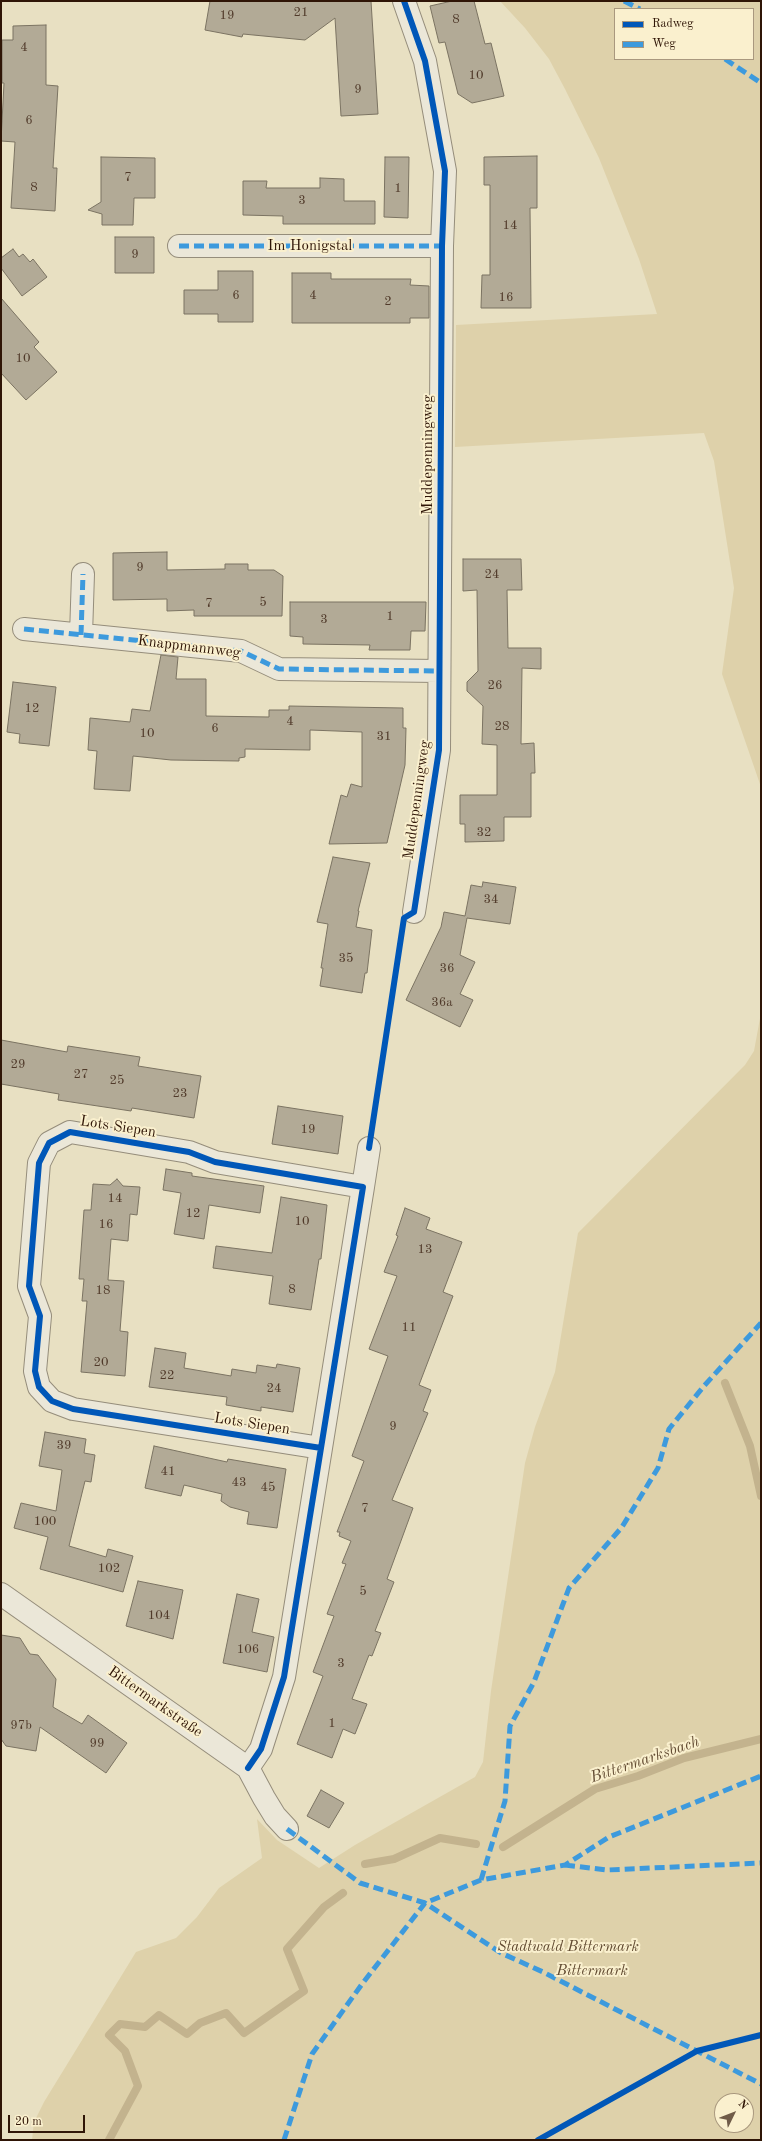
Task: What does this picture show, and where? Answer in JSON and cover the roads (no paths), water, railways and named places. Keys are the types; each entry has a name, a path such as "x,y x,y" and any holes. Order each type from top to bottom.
{"street":[{"name":"Muddepenningweg","path":"404,1 425,61 445,171 442,246 441,572 438,671 439,750 414,912"},
{"name":"Im Honigstal","path":"179,246 442,246"},
{"path":"81,635 83,574"},
{"name":"Knappmannweg","path":"24,629 241,651 279,669 438,671"},
{"name":"Lots Siepen","path":"321,1448 73,1410 52,1402 38,1386 35,1371 40,1316 29,1286 39,1163 49,1144 70,1132 189,1152 215,1162 364,1187"},
{"path":"248,1768 261,1749 284,1677 364,1187 369,1148"},
{"name":"Bittermarkstraße","path":"1,1594 248,1768 272,1810 287,1829"}],"waterway":[{"path":"725,1383 750,1446 761,1496"},
{"name":"Bittermarksbach","path":"503,1847 595,1789 638,1776 684,1758 761,1739"},
{"name":"Bittermarksbach","path":"365,1864 394,1859 440,1838 476,1844"},
{"name":"Bittermarksbach","path":"109,2140 138,2086 125,2051 109,2035 120,2024 145,2027 159,2015 187,2034 200,2023 226,2013 244,2033 304,1991 287,1949 324,1907 343,1893"}],"park label":[{"name":"Stadtwald Bittermark","path":"568,1947"},
{"name":"Bittermark","path":"592,1971"}]}
